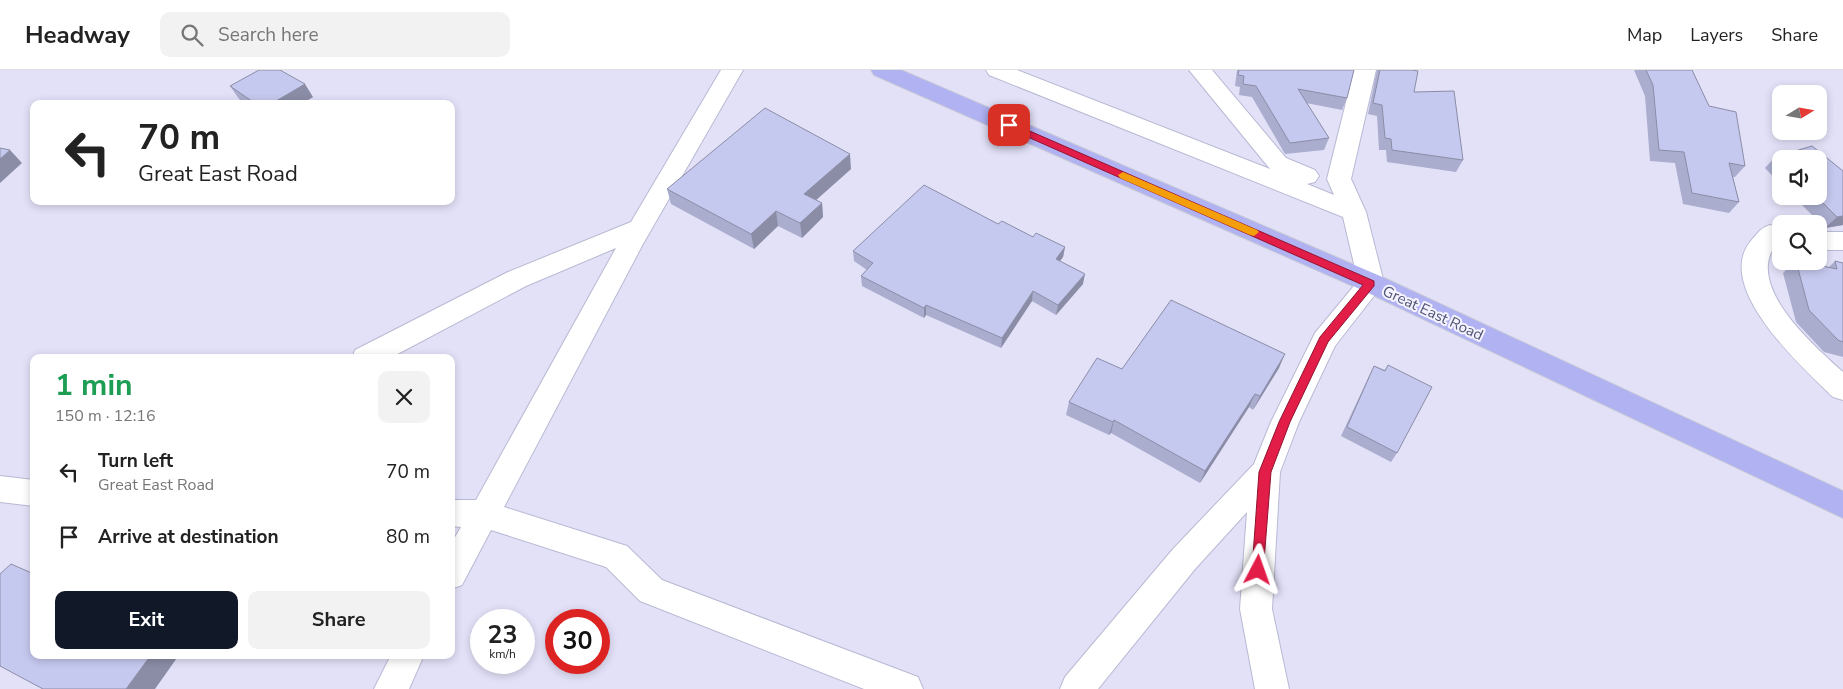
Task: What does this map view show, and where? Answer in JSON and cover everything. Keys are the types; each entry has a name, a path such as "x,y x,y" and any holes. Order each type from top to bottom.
{"highway":[{"name":"Great East Road","path":"882,70 1371,283 1843,505"}],"street":[{"path":"455,568 640,228 732,70"},
{"path":"997,70 1354,212"},
{"path":"1200,70 1278,164 1314,179 1339,179"},
{"path":"1272,689 1256,609 1265,472 1285,422 1324,340 1371,283 1354,212 1339,179 1365,70"},
{"path":"373,354 516,279 640,228"},
{"path":"1772,234 1760,242 1753,255 1756,284 1787,336 1843,389"},
{"path":"1827,241 1843,241"},
{"path":"1077,689 1184,558 1265,472"},
{"path":"455,513 484,514 616,556 651,591 906,689"},
{"path":"391,689 406,659"}],"shaded area":[{"path":"0,70 1843,70 1843,689 0,689"}],"building":[{"path":"259,70 280,70 305,84 278,100 250,100 230,86"},
{"path":"1239,70 1354,70 1347,98 1298,89 1329,138 1290,143 1256,86 1243,84 1244,76 1238,75"},
{"path":"1380,70 1418,71 1414,92 1454,91 1463,160 1392,150 1391,139 1385,138 1382,105 1373,103"},
{"path":"1646,70 1692,70 1709,106 1736,112 1745,166 1729,163 1739,202 1692,193 1684,152 1659,150 1653,85"},
{"path":"765,108 850,154 804,194 822,203 800,223 776,211 751,234 667,189"},
{"path":"1812,146 1817,150 1799,150"},
{"path":"0,148 10,150 0,159"},
{"path":"1827,158 1843,171 1843,216 1837,217 1825,205 1827,205"},
{"path":"924,185 998,224 1002,221 1033,237 1036,233 1065,247 1056,259 1085,274 1058,305 1033,291 1002,338 926,305 924,308 861,276 873,263 853,251"},
{"path":"1835,261 1843,263 1843,342 1838,340 1809,310 1798,270 1827,270 1827,267 1837,269"},
{"path":"1171,300 1285,354 1260,396 1255,394 1205,471 1114,420 1113,422 1069,402 1097,358 1122,369"},
{"path":"1388,365 1432,387 1397,453 1347,427 1374,366 1385,371"},
{"path":"11,564 30,572 30,659 148,659 126,689 43,689 0,666 0,574"}],"slow traffic":[{"path":"1123,175 1254,232"}],"route":[{"path":"1009,125 1371,283 1324,340 1285,422 1265,472 1258,570"}]}
